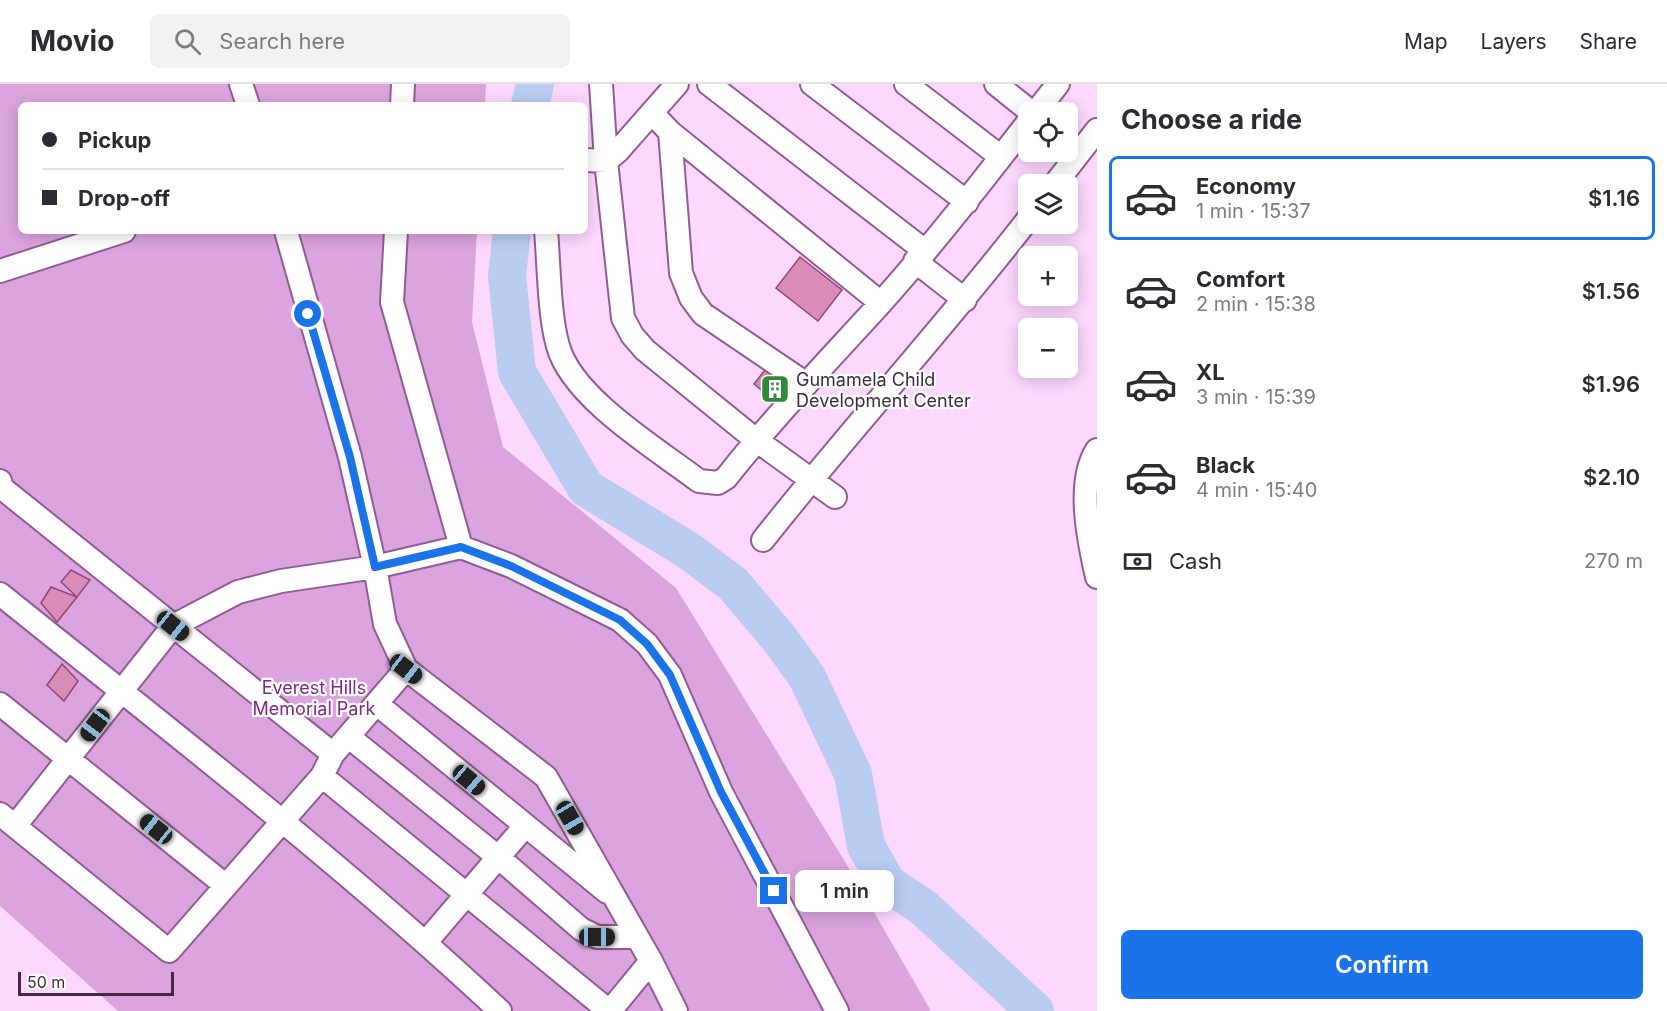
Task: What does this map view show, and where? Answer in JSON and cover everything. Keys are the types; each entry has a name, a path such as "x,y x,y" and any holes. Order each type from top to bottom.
{"street":[{"path":"241,84 247,102"},
{"path":"402,102 403,84"},
{"path":"601,84 595,160 623,318 632,335 645,350 756,440 835,497"},
{"path":"595,160 652,113 677,84"},
{"path":"709,84 920,256 965,300"},
{"path":"812,84 967,202"},
{"path":"906,84 1001,158"},
{"path":"996,84 1020,102"},
{"path":"1043,102 1058,84"},
{"path":"652,113 670,132 881,303"},
{"path":"1063,174 1097,130"},
{"path":"670,132 681,273 691,298 703,314 805,384"},
{"path":"546,234 557,344 566,364 585,392 705,484 718,483 726,478 805,384 881,303 967,202 1018,136"},
{"path":"763,540 810,480 965,300 1018,232"},
{"path":"0,271 115,234"},
{"path":"287,234 350,457 375,567 385,624 406,669 546,777 616,898 676,1011"},
{"path":"396,234 392,302 461,547"},
{"path":"1097,450 1088,474 1086,528 1097,577"},
{"path":"1,486 333,754"},
{"path":"406,669 333,754 322,776 281,820 169,951 8,820 69,759 173,626 238,592 281,581 375,567 461,547 511,566 620,620 647,644 670,675 721,792 837,1011"},
{"path":"0,594 281,820 426,942 500,1011"},
{"path":"0,704 225,885"},
{"path":"377,704 616,898"},
{"path":"349,737 498,857 581,929 597,937 637,936"},
{"path":"322,776 610,1011 651,961"},
{"path":"426,942 525,826"}],"green space":[{"name":"Everest Hills Memorial Park","path":"0,84 486,84 485,102 18,102 18,234 477,234 472,322 503,447 676,588 844,860 931,1011 118,1011 0,906"}],"building":[{"path":"800,257 842,290 818,321 776,288"},
{"name":"Gumamela Child Development Center","path":"765,370 794,393 782,407 754,384"},
{"path":"71,570 90,580 77,597 61,582"},
{"path":"51,587 77,597 57,622 41,603"},
{"path":"62,664 78,681 64,701 47,685"}],"waterway":[{"path":"531,102 535,84"},
{"path":"512,234 507,276 517,372 586,488 689,551 733,584 779,638 807,677 853,774 866,846 887,883 924,908 1035,1011"}],"place":[{"name":"Gumamela Child Development Center","path":"775,389"}],"route":[{"path":"308,314 350,457 375,567 461,547 511,566 620,620 647,644 670,675 721,792 774,891"}]}
